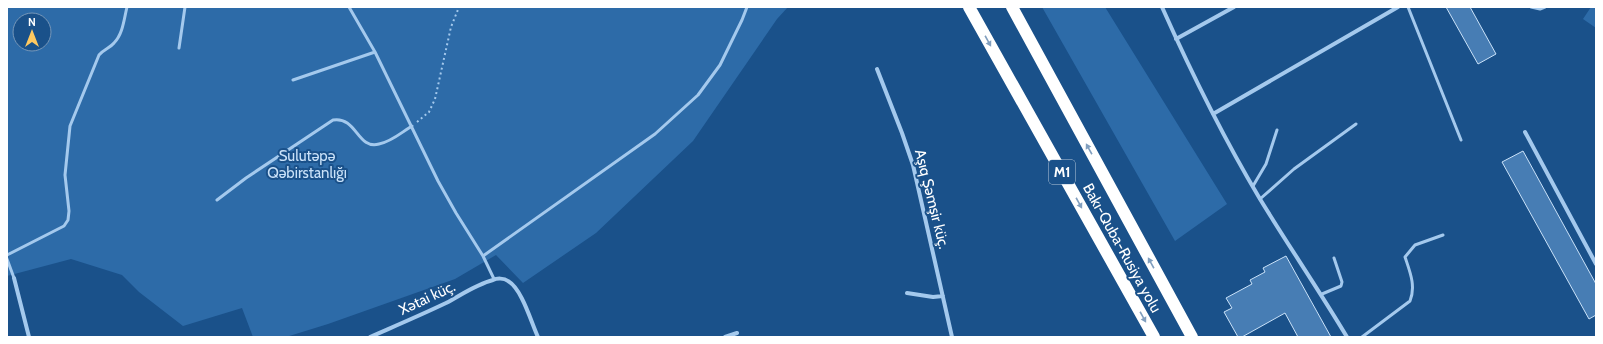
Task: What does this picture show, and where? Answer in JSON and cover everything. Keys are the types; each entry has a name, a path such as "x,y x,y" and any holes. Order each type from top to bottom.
{"highway":[{"name":"Bakı-Quba-Rusiya yolu","path":"969,7 1154,337"},
{"name":"Bakı-Quba-Rusiya yolu","path":"1012,7 1191,336"}],"street":[{"path":"1162,7 1213,114 1253,186 1322,294 1347,337"},
{"path":"1176,39 1234,7"},
{"path":"1213,114 1398,7"},
{"name":"Aşıq Şəmşir küç.","path":"877,69 913,166 952,337"},
{"path":"1525,132 1596,264"},
{"path":"14,278 29,337"},
{"path":"494,279 507,280 514,286 520,294 538,337"},
{"name":"Xətai küç.","path":"370,337 444,304 494,279"},
{"path":"907,293 933,297 943,296"},
{"path":"725,337 737,333"}],"lane":[{"path":"7,255 64,226 68,220 65,175 70,126 99,54 114,44 120,36 126,7"},
{"path":"179,48 185,7"},
{"path":"349,7 375,52 438,181 483,256 494,279"},
{"path":"483,256 655,134 698,95 713,78 720,66 747,7"},
{"path":"1408,7 1462,140"},
{"path":"1531,7 1540,9 1545,7"},
{"path":"293,80 375,52"},
{"path":"217,200 246,178 333,120 339,119 347,122 365,142 370,145 378,145 383,143 412,126"},
{"path":"1260,198 1294,169 1356,124"},
{"path":"1253,186 1266,164 1277,130"},
{"path":"1362,337 1410,301 1413,295 1413,282 1405,257 1410,250 1415,244 1443,235"},
{"path":"1322,294 1341,286 1342,282 1334,258"},
{"path":"7,259 14,278"}],"path":[{"path":"412,126 429,112 435,99 451,27 459,7"}],"green space":[{"name":"Sulutəpə Qəbirstanlığı","path":"7,7 788,7 777,19 693,141 596,233 523,283 496,255 455,279 328,324 286,337 253,337 242,308 183,326 139,292 122,275 71,259 7,276"},
{"path":"1042,7 1105,7 1227,204 1175,241"},
{"path":"1591,7 1596,7 1596,28 1583,19"}],"building":[{"path":"1446,7 1470,7 1496,54 1478,64"},
{"path":"1523,151 1596,284 1596,315 1589,319 1502,162"},
{"path":"1286,256 1331,337 1298,337 1285,313 1242,337 1238,337 1224,312 1232,308 1226,298 1252,284 1250,280 1265,272 1263,268"}]}
